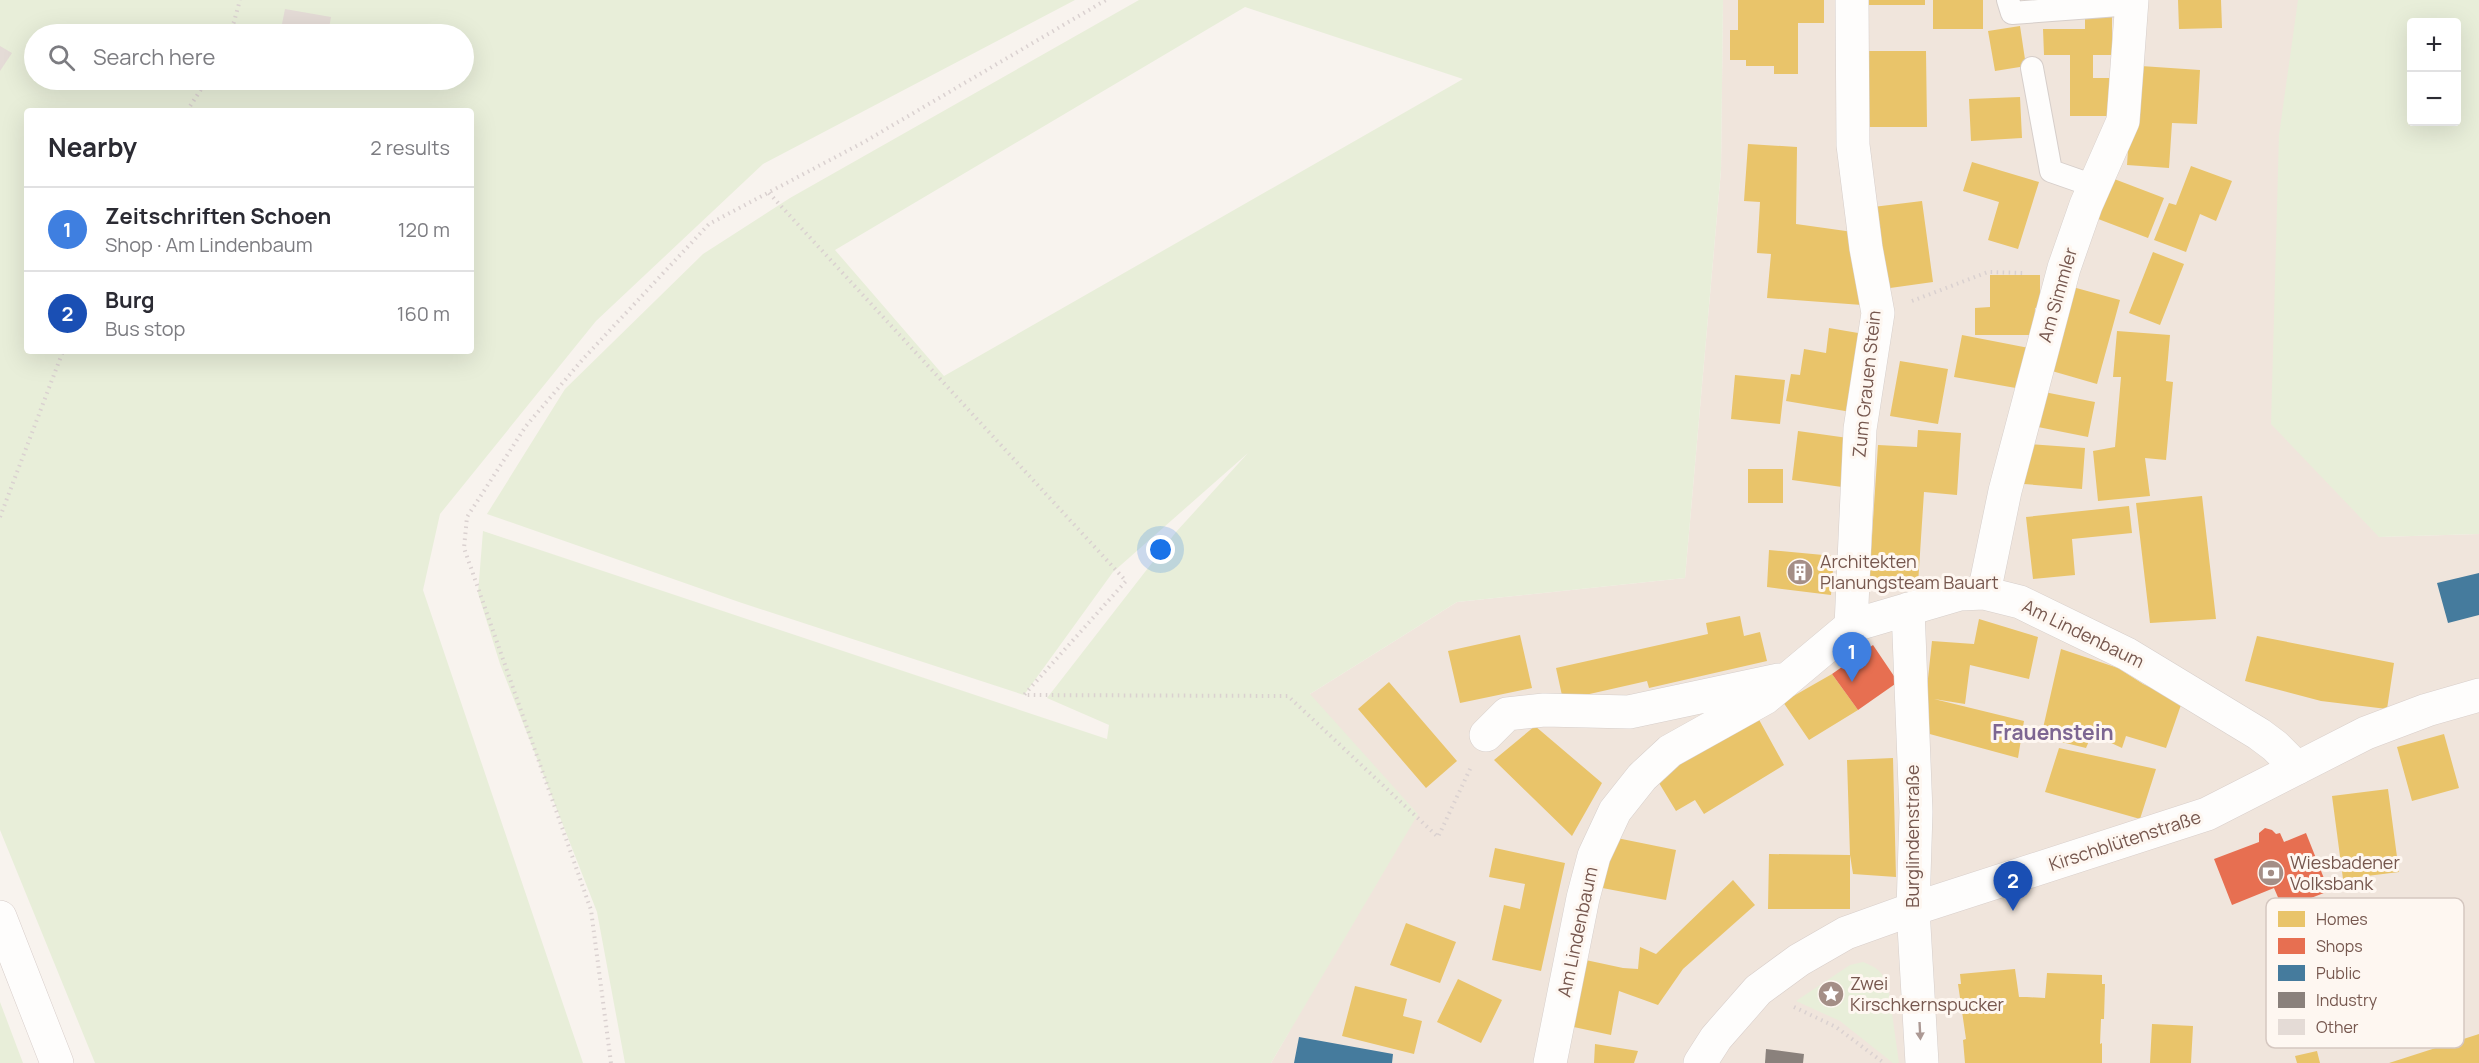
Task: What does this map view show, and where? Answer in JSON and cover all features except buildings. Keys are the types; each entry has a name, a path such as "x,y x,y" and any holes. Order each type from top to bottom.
{"street":[{"name":"Zum Grauen Stein","path":"1851,626 1860,429 1878,313 1866,248 1853,145 1852,0"},
{"name":"Am Simmler","path":"1984,593 2005,491 2064,268 2094,186 2123,120 2132,2"},
{"name":"Am Lindenbaum","path":"1550,1063 1583,898 1594,856 1615,810 1642,777 1670,751 1765,698 1851,626 1960,594 1984,593 2020,602 2127,654 2259,734 2297,768"},
{"name":"Burglindenstraße","path":"1908,609 1916,812 1912,909 1922,1063"},
{"name":"Am Lindenbaum","path":"1486,735 1506,714 1544,711 1629,712 1790,678"},
{"name":"Kirschblütenstraße","path":"1700,1063 1716,1038 1758,990 1798,960 1846,933 1912,909 2207,814 2366,733 2479,695"},
{"path":"0,917 57,1063"}],"lane":[{"path":"2008,0 2012,13 2132,2"},
{"path":"2032,68 2051,171 2094,186"}],"path":[{"path":"233,24 240,0"},
{"path":"611,1063 591,910 464,548 467,518 526,426 583,359 709,224 864,142 1106,0"},
{"path":"189,108 201,90"},
{"path":"769,192 1126,581 1024,694 1288,696 1438,837 1486,735"},
{"path":"1878,313 1988,272 2030,273 2064,268"},
{"path":"0,517 62,354"},
{"path":"1758,990 1836,1027 1884,1063"}],"shaded area":[{"path":"1723,0 2298,0 2379,537 2479,534 2479,1063 1271,1063 1289,1032 1310,694 1457,602 1685,578 1721,170"}],"green space":[{"path":"0,0 1075,0 763,164 596,321 440,514 423,590 583,1063 95,1063 0,830"},
{"path":"1139,0 1723,0 1721,170 1685,578 1457,602 1310,694 1418,814 1271,1063 625,1063 597,912 500,664 478,593 483,531 1107,739 1109,725 1047,698 1176,532 1248,453 1113,572 1024,695 739,602 487,514 565,389 703,254 790,198","holes":["1245,7 1463,79 944,376 835,250"]},
{"path":"2298,0 2479,0 2479,534 2379,537 2271,424 2279,135"},
{"path":"1863,962 1878,971 1888,985 1899,1063 1893,1063 1840,1021 1796,1001 1850,965"},
{"path":"0,1002 23,1063 0,1063"}],"place":[{"name":"Architekten Planungsteam Bauart","path":"1800,572"},
{"name":"Zeitschriften Schoen","path":"1852,682"},
{"name":"Wiesbadener Volksbank","path":"2271,873"},
{"name":"Burg","path":"2013,911"},
{"name":"Zwei Kirschkernspucker","path":"1831,994"}],"district":[{"name":"Frauenstein","path":"2053,733"}]}
